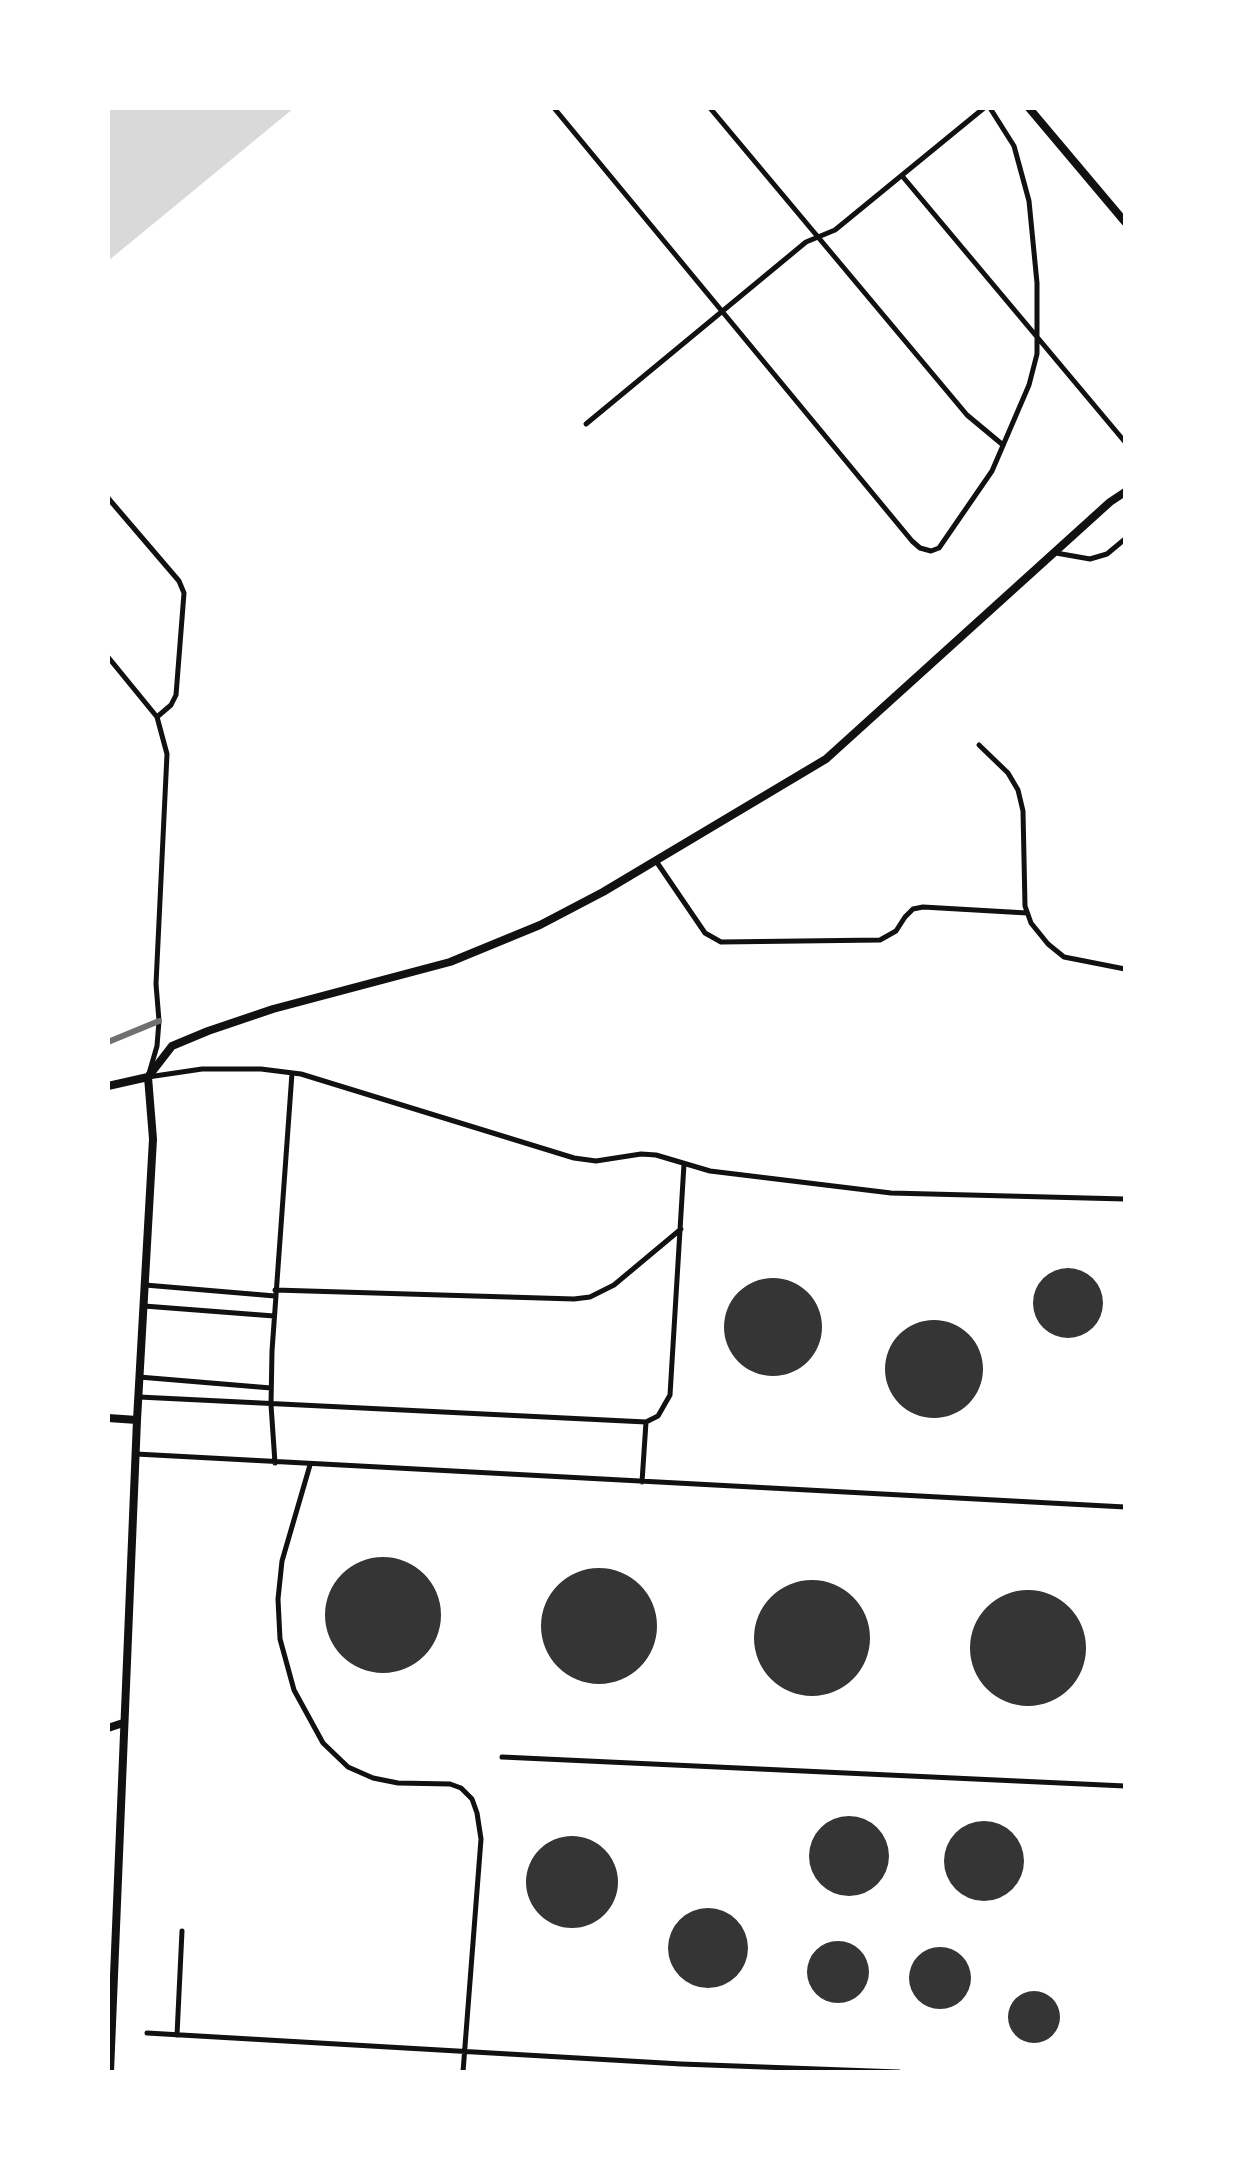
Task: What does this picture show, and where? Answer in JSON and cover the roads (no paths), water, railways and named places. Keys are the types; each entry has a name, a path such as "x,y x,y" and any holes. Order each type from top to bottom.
{"street":[{"path":"1029,108 1125,222"},
{"path":"108,1086 148,1077 172,1046 273,1009 424,971 489,948 587,901 656,861 826,759 1110,502 1125,492"},
{"path":"110,2072 109,2033 138,1397 153,1139 148,1077"},
{"path":"108,1418 137,1420"},
{"path":"108,1728 123,1723"}],"lane":[{"path":"554,108 920,548 931,551 939,548 992,471 1029,385 1037,354 1037,283 1023,170 1014,146 990,108"},
{"path":"710,108 967,415 1003,445"},
{"path":"586,424 806,242 835,230 984,108"},
{"path":"903,177 1125,442"},
{"path":"108,498 179,581 184,593 176,695 171,705 157,717"},
{"path":"1055,552 1090,559 1107,554 1125,539"},
{"path":"108,657 157,717 165,739 168,767 156,984 159,1021 157,1046 148,1077 202,1069 261,1069 292,1073 343,1085 574,1158 596,1161 641,1154 656,1155 710,1171 891,1193 1125,1199"},
{"path":"979,745 1008,773 1018,790 1023,811 1025,906 1031,923 1048,944 1064,957 1125,969"},
{"path":"656,861 705,933 721,942 880,940 896,931 913,909 923,907 1027,913"},
{"path":"275,1463 271,1388 275,1293 292,1073"},
{"path":"138,1397 646,1422 658,1416 670,1395 684,1164"},
{"path":"145,1285 275,1293 574,1299 590,1297 614,1285 681,1229"},
{"path":"143,1306 274,1316"},
{"path":"139,1377 271,1388"},
{"path":"642,1482 646,1422"},
{"path":"136,1454 1125,1507"},
{"path":"310,1465 279,1579 280,1639 294,1690 323,1743 348,1767 373,1778 398,1783 450,1784 461,1788 472,1799 481,1828 463,2072"},
{"path":"502,1757 1125,1786"},
{"path":"177,2035 182,1931"},
{"path":"147,2033 681,2064 899,2072"},
{"path":"681,2064 681,2072"}],"railway":[{"path":"108,1042 159,1021"}]}
